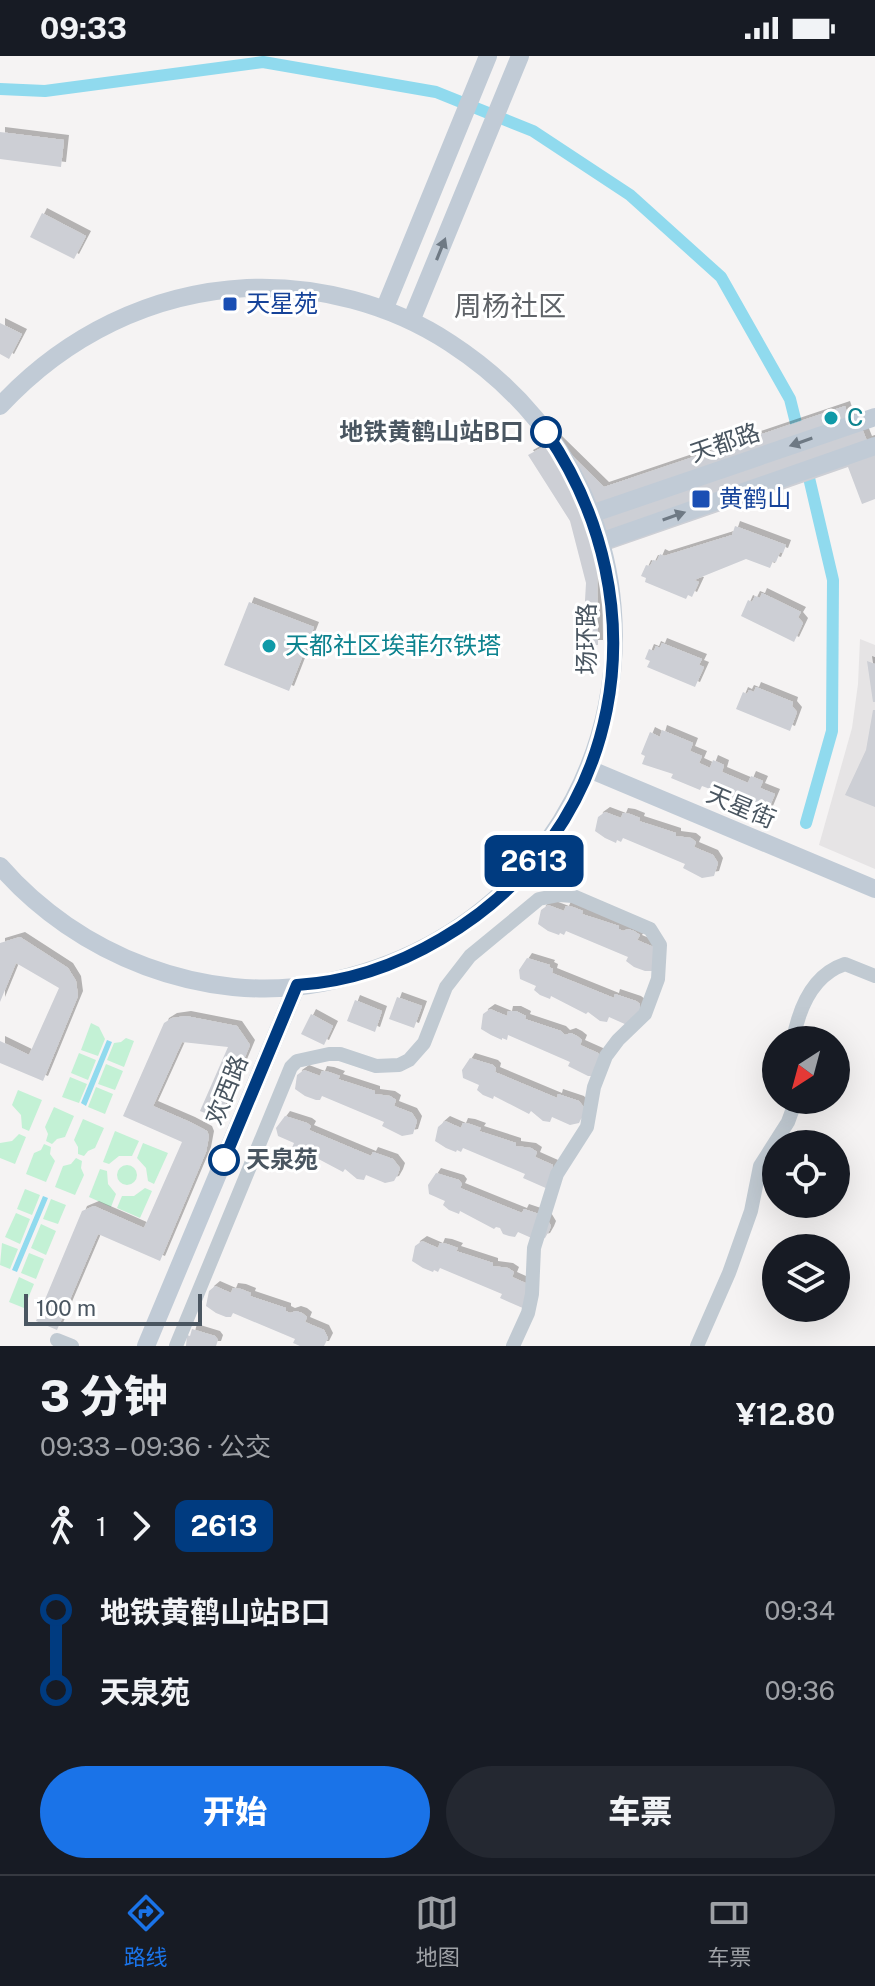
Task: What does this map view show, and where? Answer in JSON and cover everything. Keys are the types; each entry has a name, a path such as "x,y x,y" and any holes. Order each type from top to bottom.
{"main road":[{"path":"384,310 488,56"},
{"path":"411,321 520,56"},
{"name":"场环路","path":"0,406 41,366 77,340 133,312 182,297 229,289 299,289 384,310 411,321 471,356 526,406 565,460 591,514 600,542 613,608 614,651 603,726 589,769 557,831 528,869 493,903 461,928 388,965 347,978 269,988 227,985 179,976 128,959 71,929 44,909 0,866"},
{"name":"天都路","path":"591,514 875,417"},
{"path":"600,542 875,446"},
{"name":"天星街","path":"589,769 875,889"},
{"name":"欢西路","path":"146,1346 297,985"}],"street":[{"path":"176,1346 288,1074 297,1061 329,1054 340,1054 376,1066 399,1065 409,1060 424,1043 440,999 453,975 470,956 539,899 573,896 650,929 657,937 660,960 658,979 645,1014 606,1056 594,1087 587,1127 557,1174 534,1248 528,1313 513,1346"},
{"path":"796,1026 798,1013 814,986 832,968 845,964 875,976"},
{"path":"697,1346 729,1273 751,1211 760,1166 791,1114"},
{"path":"211,1193 235,1201"},
{"path":"57,1340 72,1346"}],"shaded area":[{"path":"860,639 875,645 875,869 819,845 852,728"}],"green space":[{"path":"91,1023 99,1027 105,1039 98,1056 81,1050"},
{"path":"126,1038 134,1041 124,1067 107,1060 114,1043"},
{"path":"79,1053 96,1060 88,1080 71,1073"},
{"path":"106,1064 123,1071 115,1090 98,1084"},
{"path":"70,1077 87,1084 79,1103 62,1097"},
{"path":"96,1087 113,1094 105,1114 88,1107"},
{"path":"18,1090 42,1100 29,1131 22,1128 21,1115 12,1105"},
{"path":"54,1107 74,1116 65,1137 52,1144 46,1141 48,1134 45,1127"},
{"path":"83,1119 104,1128 95,1148 84,1156 78,1154 74,1140"},
{"path":"115,1131 139,1141 132,1156 119,1156 109,1164 103,1162"},
{"path":"19,1134 26,1137 15,1164 0,1158 0,1143 12,1141"},
{"path":"143,1143 168,1153 154,1184 148,1181 146,1168 137,1158"},
{"path":"44,1144 51,1147 50,1154 55,1161 46,1182 26,1174 34,1153 41,1150"},
{"path":"76,1158 82,1161 84,1175 75,1195 55,1187 63,1166 71,1164"},
{"path":"123,1165 131,1165 137,1175 131,1185 123,1185 117,1179 117,1171"},
{"path":"100,1169 107,1171 108,1184 116,1194 111,1207 89,1197"},
{"path":"145,1188 152,1191 140,1218 117,1208 122,1196 134,1196"},
{"path":"25,1189 40,1195 32,1215 17,1209"},
{"path":"51,1199 66,1205 58,1224 43,1219"},
{"path":"16,1213 30,1219 20,1244 5,1237"},
{"path":"41,1224 56,1231 46,1255 31,1248"},
{"path":"2,1243 18,1249 10,1269 0,1265"},
{"path":"29,1253 44,1259 36,1279 21,1273"},
{"path":"19,1277 34,1284 24,1308 9,1302"}],"water":[{"path":"107,1040 112,1042 86,1106 81,1103"},
{"path":"43,1196 48,1198 17,1272 12,1270"}],"building":[{"path":"0,132 64,140 61,167 0,159"},
{"path":"42,213 86,236 74,259 30,237"},
{"path":"0,323 22,334 9,359 0,354"},
{"name":"黄鹤山","path":"845,406 849,418 861,426 867,441 875,438 875,499 862,504 848,467 597,554 598,645 587,645 588,618 584,618 586,583 570,521 528,455 556,440 604,487"},
{"path":"735,526 786,545 783,553 780,552 770,568 746,559 694,580 699,582 692,597 688,595 686,599 645,582 646,578 641,576 646,565 657,561 660,554 664,556 732,535"},
{"path":"762,593 801,612 798,617 803,623 794,642 741,616 748,600 752,602 755,596 760,598"},
{"name":"天都社区埃菲尔铁塔","path":"249,602 314,627 289,691 224,665"},
{"path":"662,643 702,659 699,665 704,667 695,687 647,667 650,661 645,659 649,649 654,651"},
{"path":"867,661 875,664 875,702 873,702"},
{"path":"756,687 793,702 792,706 797,712 790,731 736,709 743,692 754,692"},
{"path":"873,710 875,807 845,795 866,750"},
{"path":"662,730 693,743 690,751 702,756 699,763 710,768 713,760 724,765 722,772 748,783 751,776 763,781 760,788 775,794 765,818 749,812 752,806 741,802 739,807 708,794 710,789 702,786 700,790 671,778 673,774 642,764 645,756 641,754 650,732 660,737"},
{"path":"605,812 621,818 623,813 630,814 640,818 639,821 676,833 676,836 691,838 696,842 694,847 713,855 718,863 714,876 702,878 683,868 685,864 623,838 616,843 605,838 595,831 598,817"},
{"path":"548,905 564,911 566,906 573,907 583,911 582,914 619,926 623,931 634,931 640,935 637,940 656,948 653,971 634,967 626,961 628,957 566,931 564,935 559,935 548,931 538,924 541,910"},
{"path":"20,937 68,968 76,981 78,996 43,1081 0,1063 0,1041 29,1055 59,988 16,963 0,1002 0,943"},
{"path":"527,958 550,965 552,973 614,998 615,994 636,1001 640,1009 627,1025 609,1017 607,1022 600,1021 588,1012 586,1014 551,996 550,999 540,995 534,990 536,986 520,979 519,970"},
{"path":"397,997 422,1006 414,1028 389,1019"},
{"path":"355,1000 382,1011 375,1032 347,1021"},
{"path":"490,1009 507,1016 508,1011 516,1011 526,1016 525,1019 565,1035 571,1033 582,1040 580,1045 598,1053 603,1061 593,1076 588,1076 568,1066 570,1062 508,1035 507,1040 502,1040 491,1035 481,1029 483,1014"},
{"path":"311,1014 333,1026 324,1045 301,1034"},
{"path":"186,1016 237,1026 250,1045 219,1119 200,1111 228,1047 182,1042 153,1106 207,1131 209,1136 206,1152 160,1261 98,1234 57,1330 36,1321 82,1211 94,1206 144,1228 182,1142 123,1116 164,1023"},
{"path":"470,1058 493,1065 495,1072 557,1098 558,1094 579,1101 586,1110 579,1123 570,1125 552,1117 550,1122 543,1121 531,1111 529,1114 494,1096 493,1099 483,1095 477,1090 479,1085 463,1078 462,1070"},
{"path":"304,1070 320,1076 322,1071 329,1072 340,1076 338,1079 375,1091 375,1094 390,1096 396,1100 394,1106 412,1113 417,1121 413,1134 402,1136 382,1126 384,1122 322,1096 316,1100 305,1096 295,1089 297,1075"},
{"path":"285,1116 307,1123 311,1126 309,1130 371,1156 373,1152 393,1159 400,1168 398,1174 394,1181 385,1183 366,1175 364,1180 357,1179 345,1169 343,1172 309,1154 307,1157 297,1153 292,1148 294,1143 278,1136 276,1128"},
{"path":"445,1121 461,1128 463,1123 470,1124 481,1128 479,1131 516,1143 516,1146 531,1148 537,1152 535,1157 553,1165 548,1189 523,1178 525,1174 463,1148 461,1152 456,1152 435,1141 438,1127"},
{"path":"436,1173 459,1180 462,1184 460,1188 522,1213 524,1209 545,1216 551,1226 549,1231 545,1238 536,1240 518,1232 515,1237 509,1236 503,1234 500,1228 494,1229 460,1211 459,1214 449,1210 443,1205 445,1201 429,1194 428,1185"},
{"path":"422,1241 438,1248 440,1243 447,1244 458,1248 456,1251 493,1263 493,1266 508,1268 514,1272 512,1277 530,1285 525,1309 500,1298 502,1294 440,1268 438,1272 433,1272 412,1261 415,1246"},
{"path":"215,1286 231,1293 233,1288 241,1289 251,1293 250,1296 286,1308 290,1313 302,1313 307,1317 305,1322 324,1330 328,1338 324,1346 300,1346 293,1343 295,1339 233,1313 231,1317 226,1317 216,1313 206,1306 209,1291"},
{"path":"192,1329 215,1336 218,1340 216,1346 186,1346 187,1335 190,1336"}],"waterway":[{"path":"0,89 45,91 263,62 436,92 533,131 630,195 721,277 790,399 799,435"},
{"path":"806,465 833,580 832,731 806,823"}],"bus line":[{"name":"2613","path":"224,1160 297,985 347,978 388,965 461,928 528,869 557,831 592,762 611,689 613,608 606,562 595,525 565,460 546,432"}],"place":[{"name":"天星苑","path":"230,304"},
{"name":"C","path":"831,418"},
{"name":"地铁黄鹤山站B口","path":"546,432"},
{"name":"黄鹤山","path":"701,499"},
{"name":"天都社区埃菲尔铁塔","path":"269,646"},
{"name":"天泉苑","path":"224,1160"}],"district":[{"name":"周杨社区","path":"510,306"}]}
